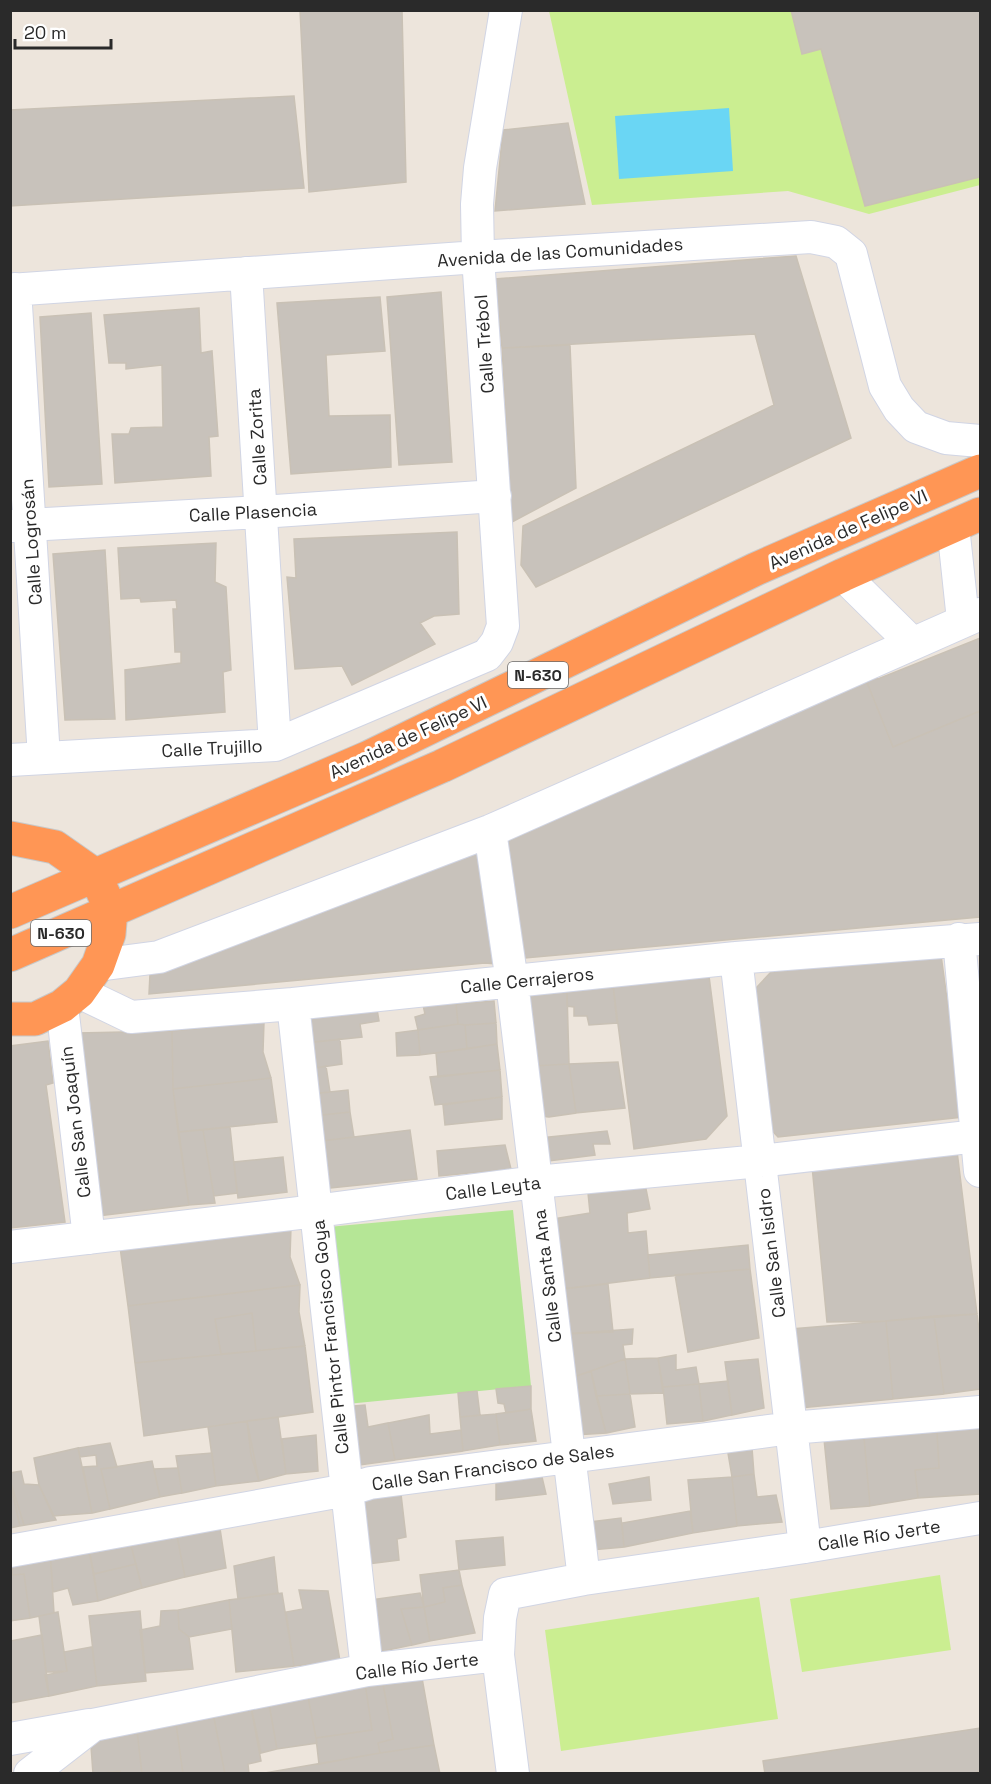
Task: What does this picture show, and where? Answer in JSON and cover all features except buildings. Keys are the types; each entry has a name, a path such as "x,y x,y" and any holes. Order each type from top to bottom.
{"highway":[{"name":"Avenida de Felipe VI","path":"95,875 367,758 756,569 981,471"},
{"name":"N-630","path":"10,955 442,766 843,575 967,520"},
{"path":"10,838 55,847 95,875 111,910 109,934 98,965 70,999 35,1019 10,1019"},
{"name":"N-630","path":"10,912 95,875"}],"street":[{"name":"Calle Trébol","path":"497,642 503,626 478,257 477,204 480,168 506,10"},
{"name":"Avenida de las Comunidades","path":"13,290 478,257 811,237 836,242 851,254 885,386 899,409 916,427 946,438 981,441"},
{"name":"Calle Zorita","path":"246,273 275,745"},
{"name":"Calle Logrosán","path":"13,290 20,525 44,759"},
{"name":"Calle Plasencia","path":"20,525 495,496"},
{"path":"98,965 159,957 490,831 972,617 967,520"},
{"path":"843,575 912,643"},
{"name":"Calle Trujillo","path":"10,760 275,745 487,655 497,642"},
{"name":"Calle Santa Ana","path":"490,831 512,982 584,1579"},
{"path":"970,939 977,1136 981,1171"},
{"name":"Calle Cerrajeros","path":"70,999 131,1017 293,1004 736,958 970,939"},
{"name":"Calle San Isidro","path":"736,958 805,1547"},
{"name":"Calle San Joaquín","path":"70,999 89,1238"},
{"name":"Calle Pintor Francisco Goya","path":"293,1004 367,1670"},
{"name":"Calle Leyta","path":"10,1247 536,1182 760,1161 977,1136"},
{"name":"Calle San Francisco de Sales","path":"10,1551 347,1490 370,1483 791,1428 981,1412"},
{"name":"Calle Río Jerte","path":"30,1773 93,1725 367,1670 498,1655 500,1618 505,1594 584,1579 805,1547 981,1518"},
{"path":"498,1655 513,1773"},
{"path":"10,1739 93,1725"}],"green space":[{"path":"549,11 980,11 980,185 869,214 788,191 592,205"},
{"path":"513,1210 531,1386 347,1404 328,1227"},
{"path":"940,1575 951,1650 802,1672 790,1599"},
{"path":"759,1597 778,1719 561,1751 545,1630"}],"water":[{"path":"729,108 733,171 619,179 615,116"}]}
